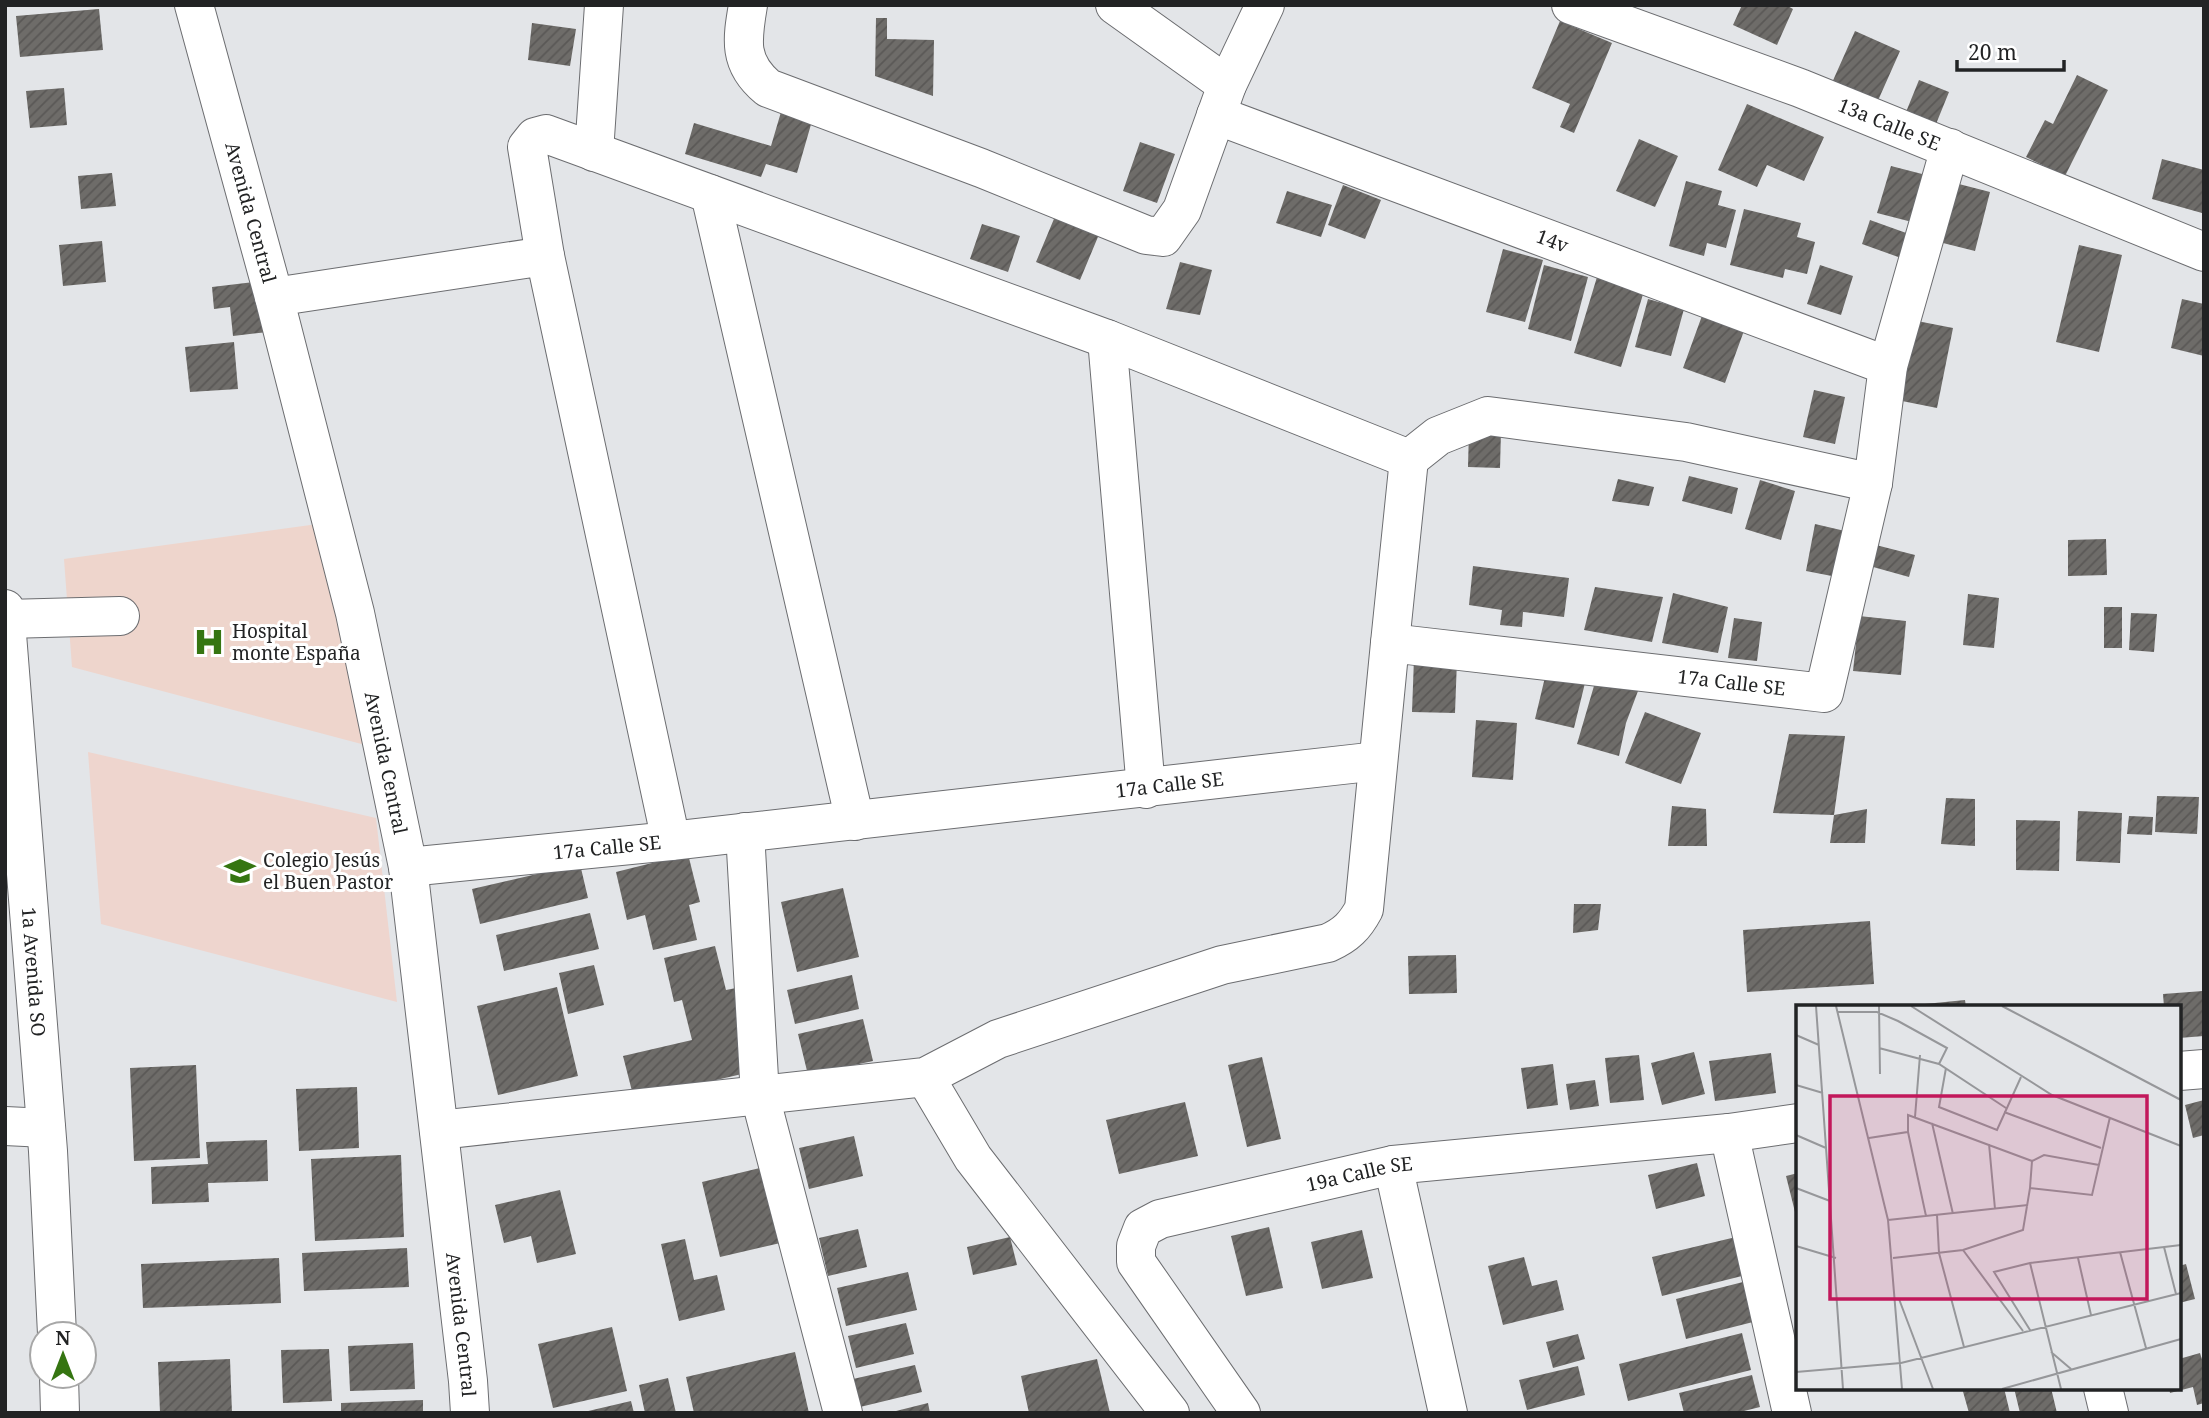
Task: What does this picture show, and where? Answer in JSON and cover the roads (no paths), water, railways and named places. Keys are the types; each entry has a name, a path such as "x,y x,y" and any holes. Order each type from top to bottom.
{"main road":[{"name":"Avenida Central","path":"194,5 274,297 355,613 408,867 473,1402"},
{"path":"594,152 604,5"},
{"path":"748,5 743,34 746,63 768,88 981,168 1146,235 1163,237 1182,210 1221,100 1265,5"},
{"name":"14v","path":"1115,5 1221,100 1888,366"},
{"name":"13a Calle SE","path":"1571,5 1800,88 2204,252"},
{"path":"671,841 545,256 527,147 535,137 546,134 1107,339 1409,458"},
{"path":"439,1130 925,1077 998,1039 1222,965 1328,943 1343,937 1356,924 1364,909 1409,458 1438,436 1489,416 1686,442 1873,483 1888,366 1950,148"},
{"path":"710,194 855,821"},
{"path":"274,297 545,256"},
{"path":"1107,339 1146,789"},
{"name":"17a Calle SE","path":"1390,643 1824,693 1873,483"},
{"name":"1a Avenida SO","path":"5,609 10,738 46,1128 56,1320"},
{"path":"6,618 120,616"},
{"name":"17a Calle SE","path":"408,867 855,821 1378,761"},
{"path":"745,832 760,1096 844,1413"},
{"path":"2181,1072 2204,1069"},
{"path":"925,1077 972,1158 1170,1413"},
{"name":"19a Calle SE","path":"1241,1413 1136,1262 1136,1245 1143,1228 1160,1219 1393,1166 1729,1133 1796,1123"},
{"path":"5,1126 46,1128"},
{"path":"1729,1133 1792,1413"},
{"path":"1393,1166 1448,1413"},
{"path":"59,1390 60,1413"},
{"path":"2103,1390 2109,1413"}],"place":[{"name":"Hospital monte España","path":"209,642"},
{"name":"Colegio Jesús el Buen Pastor","path":"240,871"}]}
